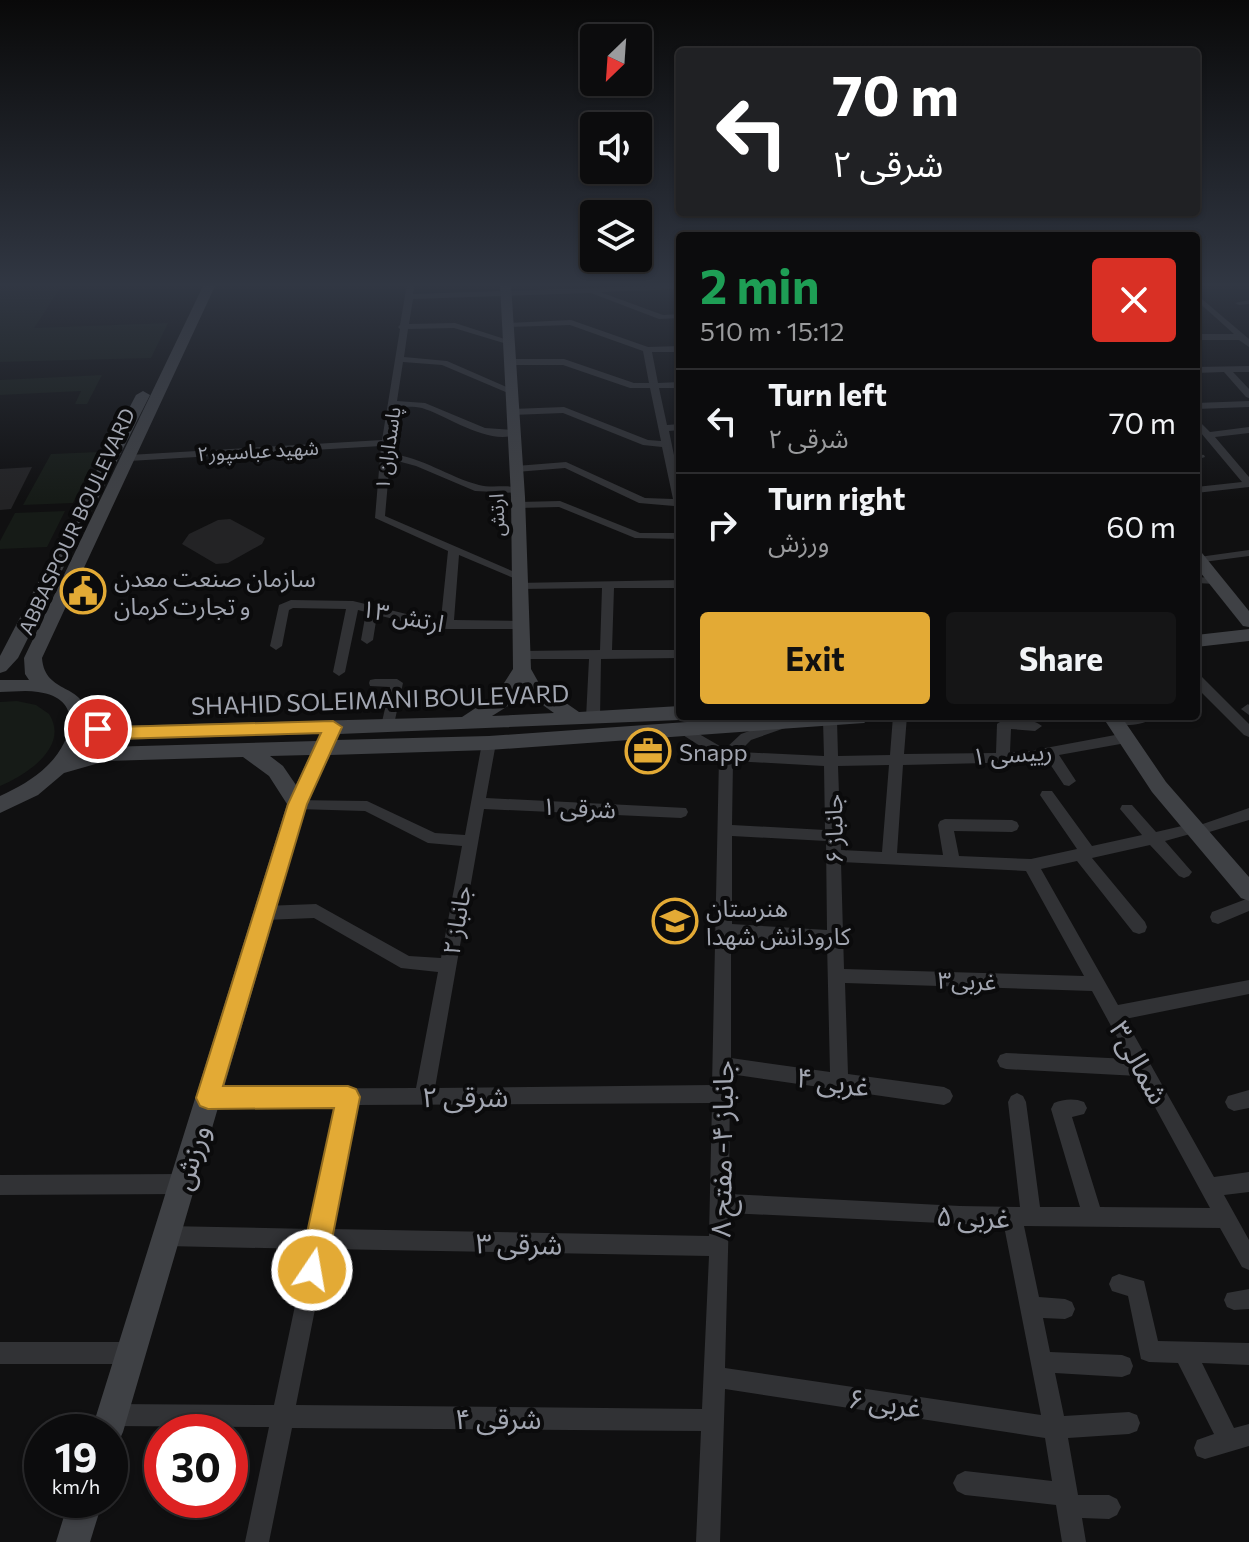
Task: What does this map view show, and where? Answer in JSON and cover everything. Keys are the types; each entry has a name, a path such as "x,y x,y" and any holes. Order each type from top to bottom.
{"main road":[{"name":"ABBASPOUR BOULEVARD","path":"0,667 9,658 131,436 170,356"},
{"name":"ارتش","path":"508,356 518,497 522,662"},
{"name":"ABBASPOUR BOULEVARD","path":"46,688 34,674 33,658 129,458 131,436"},
{"path":"1200,561 1249,622"},
{"path":"1200,641 1249,635"},
{"path":"522,662 533,689 584,719"},
{"path":"466,724 504,699 522,662"},
{"path":"0,686 46,688 62,694 74,704 81,725 74,749 61,767 31,790 0,805"},
{"name":"SHAHID SOLEIMANI BOULEVARD","path":"81,725 115,733 584,719 787,723 830,720"},
{"name":"SHAHID SOLEIMANI BOULEVARD","path":"61,767 106,754 489,743 681,722"},
{"path":"1122,723 1159,787 1249,879"},
{"name":"ورزش","path":"112,1414 297,804 333,727"},
{"path":"247,750 276,771 297,804"},
{"path":"1200,828 1249,892"},
{"path":"73,1542 80,1518"}],"street":[{"name":"پاسداران ۱","path":"400,356 386,443 380,518 454,551"},
{"path":"648,356 676,491"},
{"path":"400,359 444,363 511,391"},
{"path":"509,362 564,362 622,384 676,385"},
{"path":"1226,369 1249,395"},
{"path":"1200,370 1249,369"},
{"path":"394,404 422,405 483,431 514,433"},
{"path":"1200,406 1249,404"},
{"path":"512,412 564,410 646,443 667,445"},
{"path":"662,428 676,427"},
{"path":"1203,433 1249,430"},
{"path":"1203,433 1249,484"},
{"name":"شهید عباسپور۲","path":"129,458 386,443"},
{"path":"385,456 405,457 473,487 560,504 639,536 676,536"},
{"path":"516,469 566,465 643,501 676,506"},
{"path":"1200,490 1249,484"},
{"path":"447,625 454,551 520,581 676,584"},
{"path":"1200,558 1249,553"},
{"path":"1200,580 1216,581"},
{"path":"584,719 600,655 608,585"},
{"name":"ارتش ۱۳","path":"276,646 286,605 353,605 422,623 521,625"},
{"path":"339,672 353,605"},
{"path":"367,640 372,610"},
{"path":"522,662 600,655 676,654"},
{"path":"375,683 397,683 388,726"},
{"path":"1200,683 1249,732"},
{"path":"1232,715 1249,709"},
{"name":"جانباز ۶","path":"830,720 839,1083"},
{"path":"889,857 900,720"},
{"path":"681,722 726,756 746,737 787,723"},
{"name":"رییسی ۱","path":"726,756 831,761 1003,757 1049,752 1122,723"},
{"path":"1003,757 1004,724 1035,726"},
{"name":"جانباز ۲","path":"424,1096 489,743"},
{"path":"1049,752 1069,781"},
{"name":"جانباز ۴- مفتح ۸","path":"708,1542 720,1203 726,756"},
{"path":"1047,795 1084,853 1139,927"},
{"name":"شرقی ۱","path":"478,803 681,812"},
{"path":"297,804 367,806 433,839 471,841"},
{"path":"1127,809 1184,872"},
{"path":"833,856 1031,865 1200,828 1249,814"},
{"path":"952,861 945,825 1012,826"},
{"path":"725,830 833,836"},
{"name":"شمالی۳","path":"1031,865 1249,1260"},
{"path":"1218,917 1249,904"},
{"path":"264,913 316,911 407,963 448,966"},
{"path":"724,930 835,937"},
{"name":"غربی۳","path":"836,976 1097,984"},
{"path":"1113,1014 1249,987"},
{"path":"1006,1061 1143,1068"},
{"name":"غربی ۴","path":"722,1065 944,1096"},
{"name":"شرقی ۲","path":"208,1098 722,1094"},
{"path":"257,1542 348,1097"},
{"path":"1017,1102 1022,1217 1031,1307 1074,1542"},
{"path":"1078,1108 1060,1109 1093,1217"},
{"path":"1209,1187 1249,1182"},
{"path":"0,1185 182,1184"},
{"name":"غربی ۵","path":"720,1203 1022,1217 1226,1218"},
{"path":"166,1236 318,1241"},
{"name":"شرقی ۳","path":"318,1241 719,1246"},
{"path":"1119,1284 1137,1288 1149,1351 1249,1354"},
{"path":"1031,1307 1065,1309"},
{"path":"1184,1351 1239,1438 1205,1448"},
{"path":"0,1353 130,1353"},
{"path":"1042,1362 1122,1366"},
{"name":"غربی ۶","path":"714,1377 1055,1428 1129,1423"},
{"path":"128,1422 283,1416"},
{"name":"شرقی ۴","path":"283,1416 713,1420"},
{"path":"965,1483 1109,1507"}],"shaded area":[{"path":"0,356 152,356 151,358 0,362"},
{"path":"102,375 87,404 75,404 81,391 0,395 0,380"},
{"path":"98,452 73,503 23,505 51,454"},
{"path":"65,511 47,547 0,549 0,541 15,513"},
{"path":"17,701 36,705 49,714 54,726 54,738 50,748 32,767 0,786 0,702"}],"building":[{"path":"32,467 11,509 0,510 0,469"},
{"path":"230,519 265,538 262,544 228,563 216,564 182,544 189,534 218,520"}],"place":[{"name":"سازمان صنعت معدن و تجارت کرمان","path":"83,591"},
{"name":"Snapp","path":"648,751"},
{"name":"هنرستان کارودانش شهدا","path":"675,921"}],"route":[{"path":"98,729 115,733 333,727 297,804 208,1098 348,1097 312,1270"}]}
